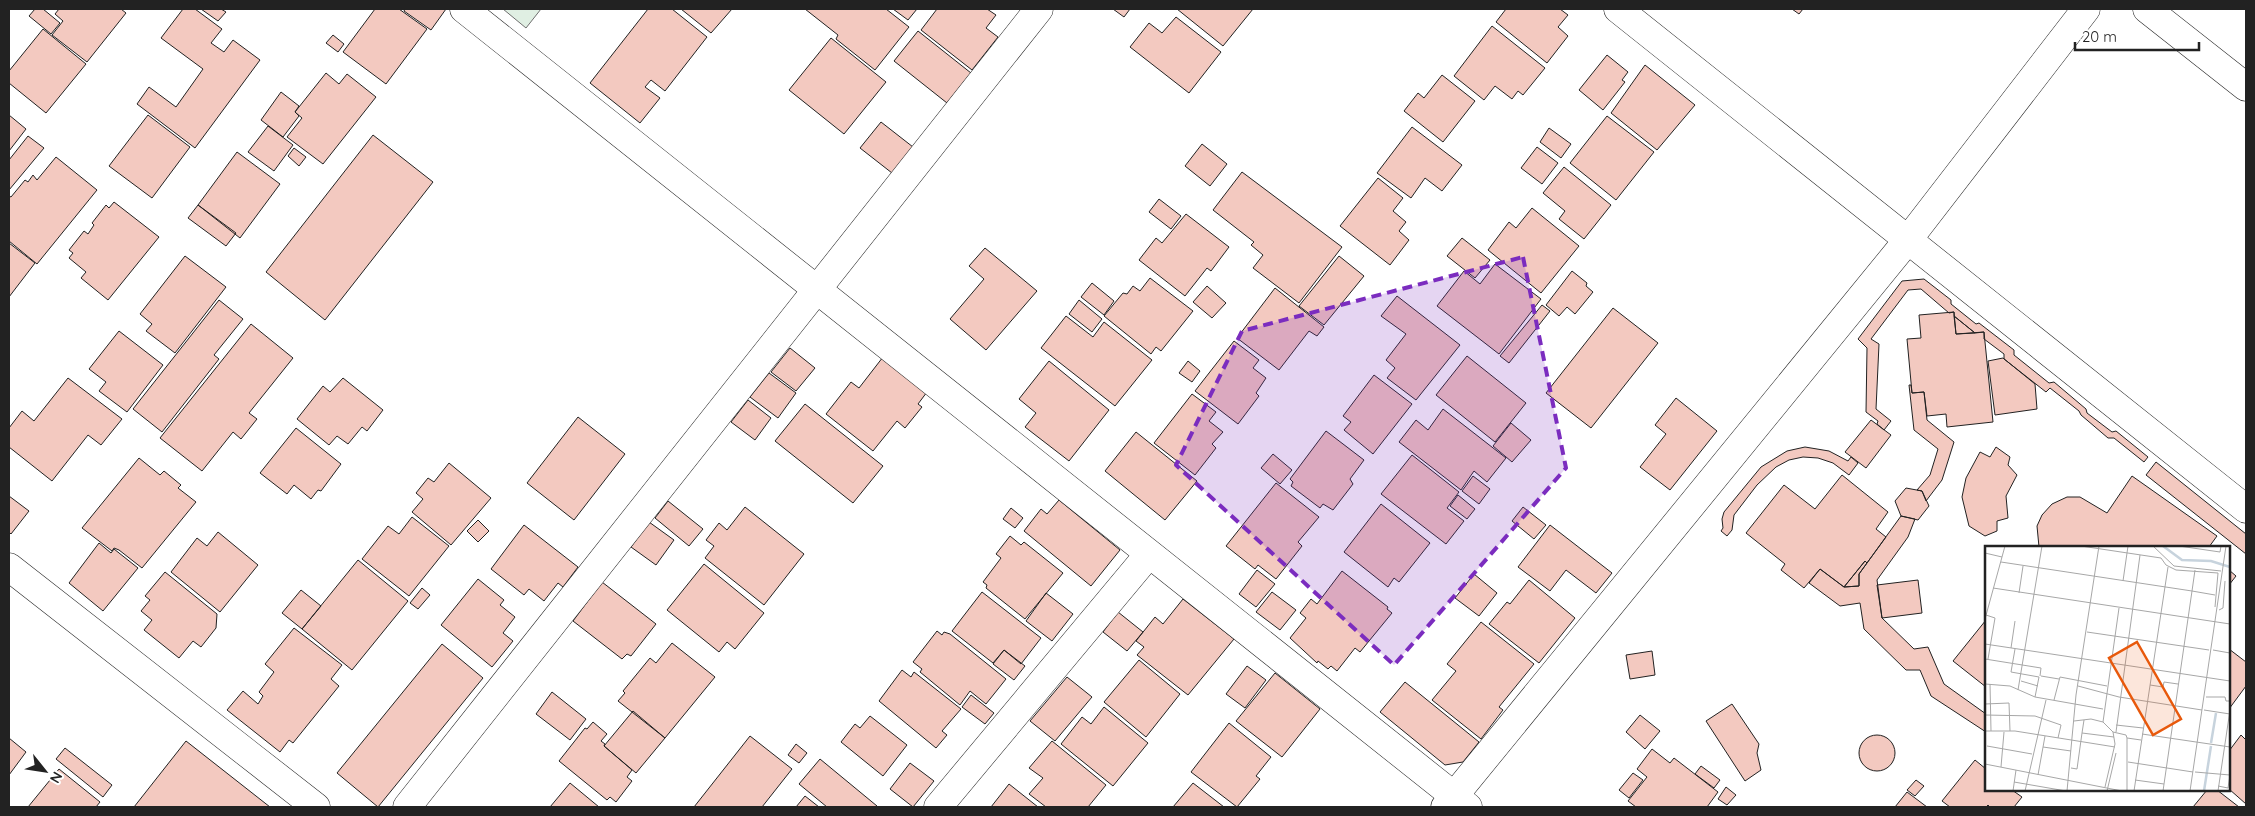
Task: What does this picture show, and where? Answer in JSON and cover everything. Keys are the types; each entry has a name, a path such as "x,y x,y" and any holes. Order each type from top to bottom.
{"street":[{"path":"464,9 1150,554 1456,804 1907,241 2086,9"},
{"path":"407,807 1039,9"},
{"path":"1618,9 2246,509"},
{"path":"2147,9 2246,87"},
{"path":"938,807 1150,554"},
{"path":"9,567 316,807"}],"highlighted area":[{"path":"1523,257 1566,468 1394,665 1176,465 1242,331"}],"green space":[{"path":"503,9 541,9 526,28"}],"building":[{"path":"35,9 43,9 60,23 51,34 29,16"},
{"path":"59,9 121,9 126,13 87,62 52,35 63,21 55,14"},
{"path":"183,9 195,9 222,29 211,43 224,52 233,40 260,60 195,148 137,104 149,87 176,107 203,69 161,38"},
{"path":"201,9 221,9 226,12 218,21"},
{"path":"375,9 399,9 427,29 386,84 343,52"},
{"path":"405,9 446,9 431,30 404,11"},
{"path":"648,9 672,9 707,37 665,91 651,80 645,87 660,98 640,123 590,83"},
{"path":"681,9 732,9 711,33"},
{"path":"805,9 886,9 909,27 875,70 836,39 838,35"},
{"path":"893,9 917,9 908,20"},
{"path":"937,9 987,9 996,15 986,28 998,37 972,70 921,30"},
{"path":"1113,9 1130,9 1124,17"},
{"path":"1177,9 1253,9 1223,46"},
{"path":"1506,9 1560,9 1568,15 1558,27 1568,36 1547,63 1496,22"},
{"path":"1792,9 1803,9 1799,14"},
{"path":"1176,17 1221,52 1189,93 1130,47 1149,23 1162,33"},
{"path":"1492,26 1545,68 1523,95 1518,91 1512,99 1495,86 1484,100 1454,76"},
{"path":"43,29 86,64 46,113 9,83 9,71"},
{"path":"918,31 971,73 947,103 894,61"},
{"path":"333,35 344,44 338,52 326,43"},
{"path":"831,38 886,82 844,134 789,90"},
{"path":"1607,55 1628,72 1622,80 1625,82 1603,110 1579,90"},
{"path":"1645,65 1695,105 1657,150 1611,113"},
{"path":"326,73 339,84 347,74 376,97 323,164 287,137 302,118 295,112"},
{"path":"1442,75 1475,101 1443,142 1404,111 1418,93 1424,98"},
{"path":"281,92 299,106 295,112 299,116 283,137 261,120"},
{"path":"9,115 26,129 9,151"},
{"path":"148,115 190,147 152,198 109,166"},
{"path":"1607,116 1654,152 1616,200 1570,163"},
{"path":"881,122 913,147 892,173 860,148"},
{"path":"268,126 293,145 274,171 248,152"},
{"path":"1412,127 1462,165 1442,191 1425,178 1411,198 1377,173"},
{"path":"1549,128 1571,144 1561,158 1540,142"},
{"path":"373,135 433,182 325,320 266,272"},
{"path":"28,136 44,148 9,190 9,160"},
{"path":"1202,144 1227,164 1210,186 1185,166"},
{"path":"1537,147 1558,163 1542,184 1521,168"},
{"path":"294,148 306,157 299,166 288,156"},
{"path":"237,152 280,184 240,238 198,205"},
{"path":"56,157 97,190 37,264 9,241 9,196 11,197 25,180 28,182 33,175 37,180"},
{"path":"1564,167 1611,205 1584,239 1559,219 1565,211 1543,193"},
{"path":"1242,172 1342,247 1299,303 1253,268 1263,255 1251,245 1254,242 1213,210"},
{"path":"1378,178 1403,198 1393,211 1406,222 1399,231 1409,240 1390,265 1340,226"},
{"path":"1159,199 1181,216 1171,229 1149,212"},
{"path":"114,202 159,237 108,300 81,278 86,272 69,258 73,253 69,250 84,231 88,234 94,225 92,223 106,205 109,208"},
{"path":"198,205 236,233 226,246 188,218"},
{"path":"1532,208 1579,246 1541,293 1488,250 1509,222 1516,228"},
{"path":"1186,214 1229,247 1211,271 1207,268 1185,296 1139,260 1156,238 1162,243"},
{"path":"1462,238 1490,260 1475,278 1447,256"},
{"path":"9,243 35,263 9,297"},
{"path":"985,248 1037,291 986,350 950,319 984,279 969,266"},
{"path":"185,256 226,287 175,353 146,331 152,324 140,314"},
{"path":"1339,256 1364,276 1324,325 1299,306"},
{"path":"1495,264 1541,299 1499,354 1437,306 1464,271 1480,284"},
{"path":"1572,271 1587,283 1586,286 1593,292 1575,314 1567,307 1559,316 1546,305"},
{"path":"1150,278 1193,311 1161,351 1156,347 1151,354 1104,316 1123,293 1127,294 1133,286 1140,291"},
{"path":"1924,279 1951,300 1951,304 1976,324 1979,323 2014,350 2014,355 2049,383 2054,382 2086,409 2087,413 2112,432 2116,431 2148,457 2144,462 2114,438 2108,438 2081,415 2079,411 2050,388 2046,392 2004,359 2004,354 1984,339 1984,332 1975,333 1954,316 1954,312 1949,313 1921,289 1908,290 1871,339 1879,344 1876,409 1891,421 1884,430 1877,424 1878,421 1866,412 1867,348 1858,339 1902,281"},
{"path":"1092,283 1114,301 1104,315 1081,297"},
{"path":"1207,286 1226,303 1212,318 1193,302"},
{"path":"1275,288 1324,327 1317,336 1309,331 1279,370 1237,338"},
{"path":"1397,296 1460,345 1416,400 1387,378 1395,368 1386,360 1406,334 1381,316"},
{"path":"219,300 243,319 214,355 219,359 162,432 133,409"},
{"path":"1079,300 1102,319 1092,332 1069,314"},
{"path":"1542,305 1550,311 1509,363 1500,356"},
{"path":"1613,308 1658,343 1591,428 1546,393"},
{"path":"1954,312 1956,334 1984,332 1993,422 1947,427 1946,414 1927,416 1924,392 1912,393 1907,339 1921,338 1919,315"},
{"path":"1066,316 1093,337 1104,322 1152,360 1115,406 1041,348"},
{"path":"1954,316 1975,333 1956,334"},
{"path":"251,324 293,358 249,413 257,419 241,439 233,432 202,471 160,438"},
{"path":"119,331 163,365 127,412 99,391 106,382 89,369"},
{"path":"1234,341 1259,360 1253,368 1266,378 1256,393 1259,396 1238,424 1195,391"},
{"path":"790,348 815,368 796,391 771,372"},
{"path":"1467,356 1526,403 1495,442 1436,395"},
{"path":"883,357 927,392 918,404 922,407 905,428 897,421 873,451 826,414 851,382 859,388"},
{"path":"2003,358 2035,384 2037,409 1995,415 1988,361"},
{"path":"1049,361 1109,410 1069,461 1025,427 1036,413 1019,399"},
{"path":"1188,361 1200,371 1192,382 1179,373"},
{"path":"769,373 796,393 778,418 750,397"},
{"path":"1374,375 1412,404 1373,454 1344,430 1351,422 1343,416"},
{"path":"68,378 122,419 101,445 88,435 52,481 9,447 9,428 22,411 34,421"},
{"path":"343,378 383,410 367,431 362,427 348,444 337,436 329,445 297,419 323,386 330,392"},
{"path":"1909,385 1911,385 1912,393 1924,392 1927,420 1954,442 1942,480 1926,501 1922,491 1917,490 1930,475 1938,449 1914,430"},
{"path":"1192,394 1216,412 1209,421 1223,432 1212,444 1216,448 1195,475 1154,443"},
{"path":"1676,398 1717,431 1670,490 1640,467 1666,434 1655,425"},
{"path":"748,400 771,418 755,440 731,422"},
{"path":"805,404 883,466 853,503 775,441"},
{"path":"1443,409 1506,458 1487,482 1474,471 1461,490 1399,442 1416,420 1428,430"},
{"path":"578,417 625,454 574,520 527,483"},
{"path":"1871,420 1891,435 1866,468 1845,452"},
{"path":"1511,423 1531,440 1512,462 1493,446"},
{"path":"296,428 341,464 321,491 318,490 311,499 294,485 287,494 260,473"},
{"path":"1326,431 1364,460 1350,479 1353,484 1333,510 1323,504 1320,508 1291,486 1293,482 1290,479"},
{"path":"1136,432 1197,481 1165,520 1105,471"},
{"path":"1805,447 1829,451 1848,461 1851,457 1858,463 1849,475 1833,463 1818,458 1803,457 1789,460 1776,467 1757,485 1734,515 1732,530 1727,536 1721,531 1723,528 1722,519 1724,512 1761,467 1787,451"},
{"path":"1996,447 2010,457 2008,465 2017,475 2006,496 2008,518 1997,521 1997,531 1985,536 1969,526 1962,497 1966,478 1980,452 1990,457"},
{"path":"1273,454 1292,470 1280,484 1261,468"},
{"path":"1412,455 1459,492 1447,508 1464,521 1446,544 1381,494"},
{"path":"139,458 160,475 164,471 181,485 178,488 196,502 142,568 119,550 114,548 112,551 82,528"},
{"path":"2156,462 2246,534 2246,554 2146,475"},
{"path":"449,463 491,498 451,545 412,512 423,499 416,493 428,478 434,482"},
{"path":"1842,475 1888,512 1876,529 1886,537 1867,563 1865,561 1844,587 1820,569 1804,588 1781,570 1785,564 1746,533 1784,485 1815,509"},
{"path":"1473,476 1490,489 1479,504 1462,491"},
{"path":"2132,476 2217,536 2210,546 2039,546 2037,526 2042,515 2052,504 2067,497 2080,497 2107,513"},
{"path":"1276,483 1319,517 1298,542 1302,546 1276,579 1258,565 1255,569 1226,546"},
{"path":"1906,488 1922,491 1929,506 1918,520 1901,516 1895,501"},
{"path":"1458,495 1475,509 1467,519 1450,506"},
{"path":"9,496 29,511 11,534 9,532"},
{"path":"1059,500 1120,550 1091,586 1024,531 1041,509 1047,514"},
{"path":"668,501 703,529 689,546 655,518"},
{"path":"1381,504 1430,543 1399,582 1394,578 1388,587 1344,552"},
{"path":"745,507 804,554 764,605 705,558 714,546 706,540 719,523 727,530"},
{"path":"1523,507 1546,525 1534,539 1512,521"},
{"path":"1011,508 1023,518 1015,528 1003,519"},
{"path":"1901,516 1915,519 1908,537 1877,580 1882,618 1914,649 1928,647 1944,684 1985,713 1985,731 1931,696 1920,670 1906,670 1864,629 1860,603 1840,606 1809,583 1820,569 1844,587 1859,586 1859,574"},
{"path":"412,517 449,546 409,596 362,559 388,526 399,534"},
{"path":"478,520 489,531 478,542 467,531"},
{"path":"649,522 674,540 656,565 631,547"},
{"path":"524,525 578,567 563,587 558,583 544,601 529,589 524,595 491,569"},
{"path":"1550,525 1612,573 1596,593 1566,570 1550,591 1518,567"},
{"path":"218,532 258,565 220,612 171,572 197,538 207,546"},
{"path":"1010,536 1021,545 1024,542 1063,573 1025,619 986,588 987,585 983,582 1001,558 996,554"},
{"path":"99,543 111,553 114,549 138,568 103,611 69,583"},
{"path":"358,560 408,601 352,670 302,629"},
{"path":"1865,561 1867,563 1859,574 1859,586 1844,587"},
{"path":"704,564 764,613 735,649 727,642 719,652 667,610"},
{"path":"1257,570 1275,584 1256,607 1239,594"},
{"path":"1342,571 1388,607 1387,609 1392,613 1360,652 1355,648 1337,671 1331,666 1328,669 1318,661 1317,663 1290,638 1306,618 1300,613 1311,599 1317,604"},
{"path":"2230,571 2236,576 2230,584"},
{"path":"165,572 217,614 216,628 201,647 193,641 179,658 144,630 152,620 141,611 150,600 145,596"},
{"path":"1474,574 1497,593 1479,616 1455,598"},
{"path":"478,579 504,600 500,605 515,617 503,633 513,641 492,667 441,625"},
{"path":"1529,580 1575,618 1539,663 1489,624 1507,602 1510,604"},
{"path":"1918,580 1922,613 1882,618 1877,585"},
{"path":"602,582 656,624 631,656 627,654 622,659 573,621"},
{"path":"422,588 430,595 418,609 410,603"},
{"path":"301,590 321,606 302,629 282,613"},
{"path":"982,592 1041,638 1021,664 1004,650 993,663 952,631"},
{"path":"1272,592 1296,610 1280,630 1256,612"},
{"path":"1046,593 1073,614 1052,641 1026,621"},
{"path":"1183,599 1234,639 1188,695 1137,655 1144,647 1136,641 1155,617 1163,624"},
{"path":"1118,612 1143,632 1127,651 1103,632"},
{"path":"1985,621 1985,686 1953,661"},
{"path":"1481,622 1534,664 1499,707 1503,710 1481,739 1432,700 1456,671 1447,664"},
{"path":"294,628 342,665 331,679 339,686 293,743 289,740 280,752 227,710 243,691 258,704 263,696 259,692 274,672 265,664"},
{"path":"937,631 942,635 944,632 950,634 1006,679 986,704 970,691 960,705 920,672 922,669 913,662"},
{"path":"672,643 715,677 665,738 618,701 625,693 623,691 650,658 656,663"},
{"path":"442,644 483,678 378,807 337,773"},
{"path":"1004,650 1025,666 1014,680 993,664"},
{"path":"2230,650 2246,662 2246,686 2230,708"},
{"path":"1652,651 1655,675 1630,679 1626,655"},
{"path":"1139,660 1180,694 1146,737 1104,702"},
{"path":"1247,666 1266,680 1245,708 1226,694"},
{"path":"902,670 911,677 914,672 961,709 942,731 947,735 936,748 879,701"},
{"path":"1275,673 1320,709 1282,757 1236,721"},
{"path":"1067,677 1092,697 1055,741 1030,721"},
{"path":"1405,682 1479,742 1463,762 1445,765 1380,712"},
{"path":"552,692 586,719 570,740 536,714"},
{"path":"971,695 994,713 985,724 962,707"},
{"path":"1732,704 1759,744 1757,753 1761,770 1745,781 1706,721"},
{"path":"1104,707 1148,743 1113,786 1061,744 1082,717 1091,724"},
{"path":"633,711 665,738 636,773 604,746"},
{"path":"1640,715 1660,731 1645,749 1626,732"},
{"path":"870,716 907,745 883,776 841,742 855,724 860,728"},
{"path":"593,722 607,734 601,741 605,744 604,746 632,770 627,777 632,781 616,802 610,797 607,800 559,761 585,728 587,729"},
{"path":"1229,723 1271,757 1256,776 1260,779 1237,807 1191,772"},
{"path":"1877,735 1884,736 1890,740 1894,746 1894,760 1890,766 1884,770 1877,771 1870,770 1864,766 1860,760 1859,753 1860,746 1864,740 1870,736"},
{"path":"2241,735 2246,740 2246,804 2230,790 2230,750"},
{"path":"750,736 792,769 762,807 694,807"},
{"path":"9,738 26,752 9,775"},
{"path":"186,741 270,807 134,807"},
{"path":"1052,741 1106,785 1088,807 1046,807 1029,794 1043,778 1029,768"},
{"path":"796,744 807,753 799,763 788,755"},
{"path":"65,748 112,785 103,797 56,759"},
{"path":"1652,749 1670,763 1674,758 1718,792 1707,807 1636,807 1628,801 1647,777 1637,769"},
{"path":"820,759 877,806 827,807 799,784"},
{"path":"1975,760 1985,768 1985,791 2013,791 2022,797 2014,807 1990,807 1988,805 1986,807 1950,807 1942,801"},
{"path":"910,763 934,781 913,807 890,789"},
{"path":"1701,766 1720,780 1714,788 1695,774"},
{"path":"59,769 100,802 96,807 28,807"},
{"path":"1633,773 1643,780 1629,798 1619,790"},
{"path":"1916,780 1924,786 1915,796 1907,790"},
{"path":"570,783 599,807 550,807"},
{"path":"1193,783 1224,807 1173,807"},
{"path":"1009,784 1038,807 991,807"},
{"path":"1726,787 1736,795 1727,805 1718,799"},
{"path":"2206,791 2218,791 2239,807 2193,807"},
{"path":"1907,792 1927,807 1895,807"},
{"path":"805,796 819,807 796,807"}]}
